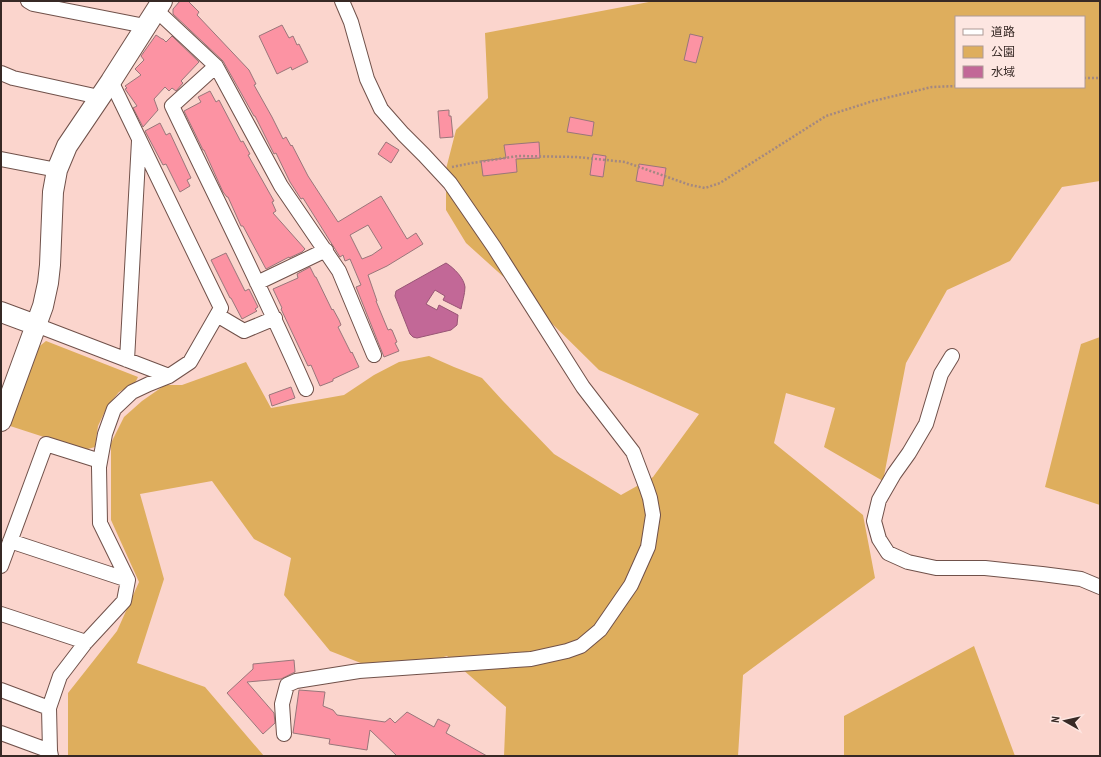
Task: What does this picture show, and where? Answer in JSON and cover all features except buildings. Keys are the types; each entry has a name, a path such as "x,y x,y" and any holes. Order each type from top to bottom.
{"street":[{"path":"28,1 32,4 154,12 216,66 281,186 339,271 374,355"},
{"path":"284,734 282,704 287,685 296,681 359,671 531,659 568,651 581,646 600,630 631,585 648,547 653,515 648,489 633,452 583,387 494,247 450,184 403,134 382,109 367,79 351,22 342,1"},
{"path":"1,421 43,306 50,265 53,192 57,170 67,146 111,81 154,12"},
{"path":"216,66 172,106 275,318 306,389"},
{"path":"1,73 12,78 99,97"},
{"path":"1,733 50,754 49,708 60,676 86,642 124,601 128,580 100,523 99,467 105,434 114,409 132,392 169,376 190,362 220,308 111,81"},
{"path":"127,360 139,139"},
{"path":"1,159 57,170"},
{"path":"257,283 326,250"},
{"path":"1,312 169,376"},
{"path":"217,315 244,331 275,318"},
{"path":"952,356 941,374 926,424 878,500 874,521 879,539 888,553 908,562 936,568 985,568 1081,579 1100,587"},
{"path":"1,566 46,444 100,461"},
{"path":"10,541 128,580"},
{"path":"1,614 86,642"},
{"path":"1,690 49,708"}],"path":[{"path":"1085,78 1100,78"},
{"path":"437,170 472,162 518,156 577,157 625,162 690,185 705,188 720,183 826,116 873,101 932,87 955,86"}],"green space":[{"path":"654,1 1100,1 1100,181 1062,187 1010,261 947,290 906,363 883,481 824,447 835,408 786,393 774,443 863,515 875,578 743,675 738,756 504,756 506,707 447,656 389,674 330,651 284,595 291,558 254,539 212,481 140,494 164,579 137,663 205,687 264,756 68,756 68,693 117,631 139,582 111,520 111,443 124,417 142,401 165,385 182,385 246,362 271,408 344,395 374,375 399,362 429,356 482,378 554,454 621,495 653,477 699,414 599,370 518,290 466,243 446,210 446,169 456,130 488,98 485,33"},
{"path":"1100,337 1100,505 1045,487 1081,344"},
{"path":"46,341 138,377 135,383 119,392 107,407 98,426 95,447 84,450 7,425 36,349"},
{"path":"974,646 1015,756 844,756 844,716"}],"water":[{"path":"446,263 463,280 465,293 461,309 443,300 445,296 435,290 426,304 437,310 439,305 458,315 457,325 451,330 417,338 413,337 410,334 395,296 396,291"}]}
